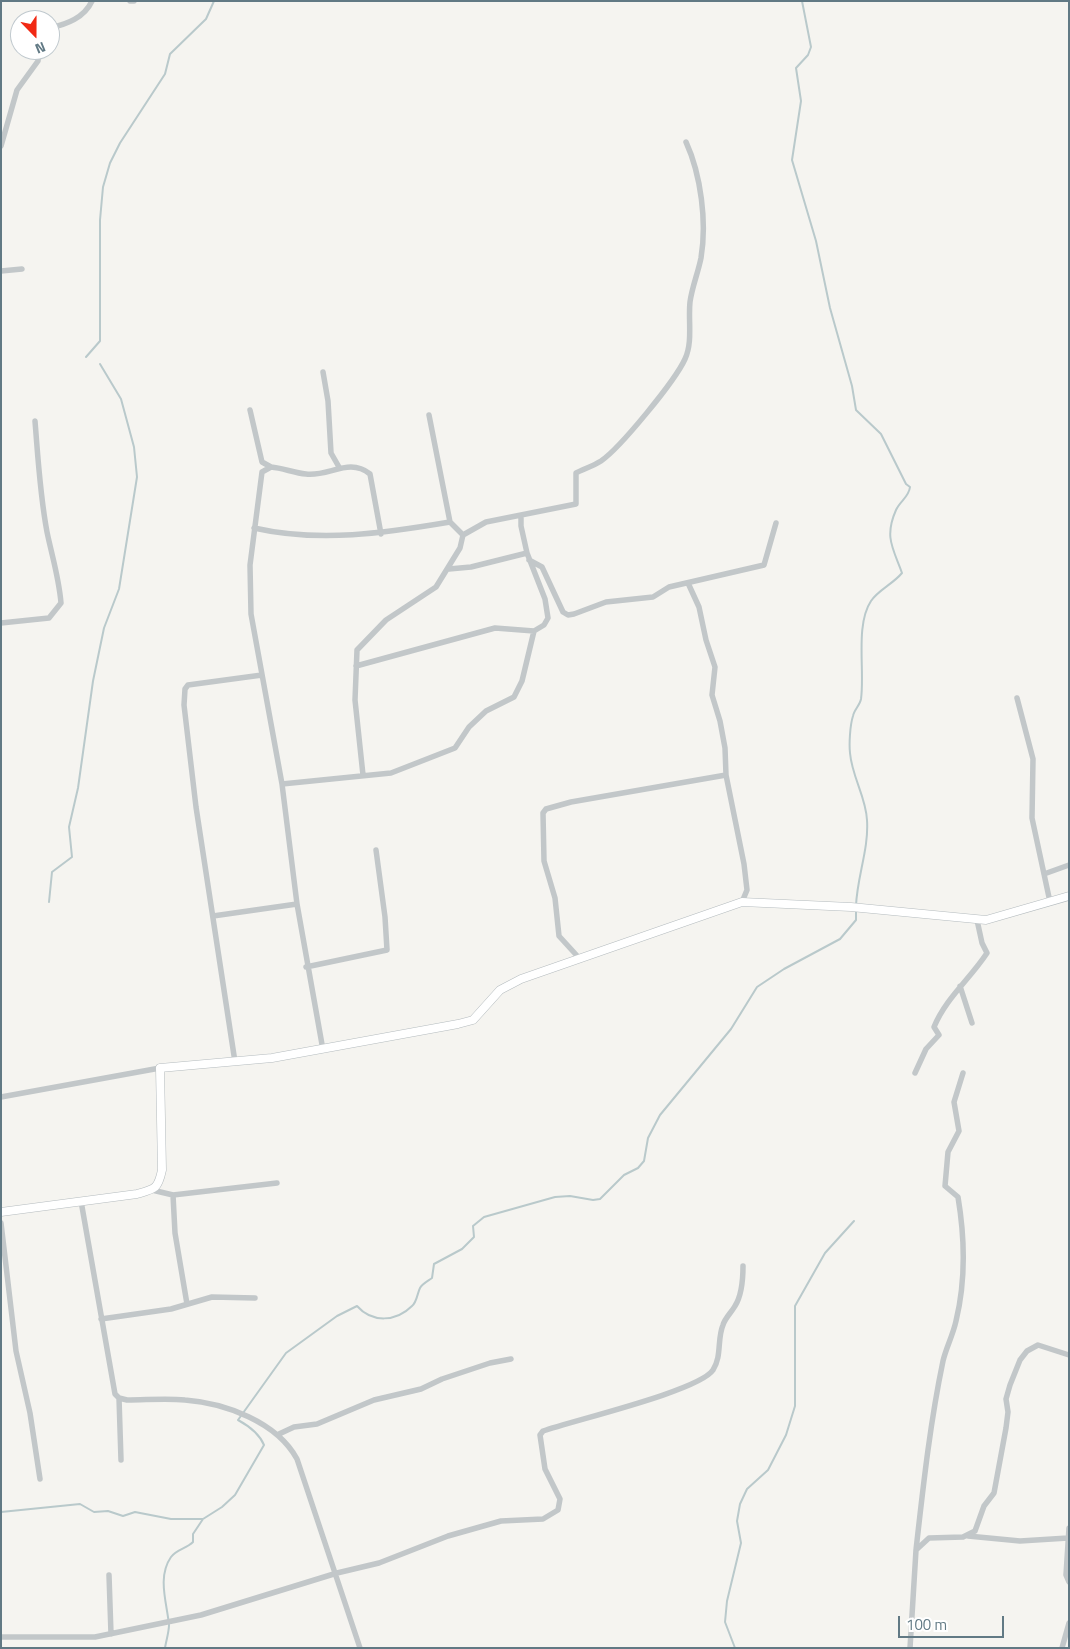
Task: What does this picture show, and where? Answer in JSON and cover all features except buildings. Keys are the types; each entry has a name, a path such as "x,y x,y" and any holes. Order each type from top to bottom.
{"street":[{"path":"60,25 74,21 89,7 92,1"},
{"path":"1,146 17,90 38,60"},
{"path":"362,775 355,700 357,650 386,620 436,587 449,569 460,548 463,535 486,522 576,504 576,473 601,461 630,432 678,371 686,357 690,334 690,302 701,258 704,224 695,162 686,142"},
{"path":"1,272 22,269"},
{"path":"322,372 328,401 331,452 339,467"},
{"path":"250,410 262,462 250,565 251,614 282,784 306,967 323,1050"},
{"path":"429,415 450,522 463,535"},
{"path":"1,623 49,618 61,603 59,582 47,531 40,483 35,421"},
{"path":"262,462 271,467 307,474 322,473 339,467 362,467 370,474 382,534"},
{"path":"262,472 271,467"},
{"path":"356,666 496,628 534,630 544,625 548,618 545,599 526,553 521,515"},
{"path":"254,528 307,537 382,534 450,522"},
{"path":"529,560 542,567 563,612 568,615 606,602 653,597 669,587 764,565 776,523"},
{"path":"449,569 471,566 526,553"},
{"path":"688,583 699,607 706,640 715,667 712,695 720,721 725,748 726,775 744,864 747,890 742,902"},
{"path":"282,784 391,773 455,748 469,727 486,711 514,697 522,681 534,630"},
{"path":"235,1062 194,788 184,705 185,689 188,685 262,675"},
{"path":"1017,698 1033,759 1032,818 1050,902"},
{"path":"580,959 559,936 555,898 544,861 543,813 546,809 576,801 726,775"},
{"path":"306,967 387,950 385,917 376,850"},
{"path":"1044,874 1069,865"},
{"path":"1,1097 160,1068 235,1062 323,1050 458,1024 473,1020 500,990 521,979 742,902 851,907 977,920 1000,917 1069,896"},
{"path":"212,916 297,904"},
{"path":"915,1073 926,1049 939,1035 934,1027 939,1016 960,986 978,967 987,954 982,943 977,920"},
{"path":"960,986 972,1023"},
{"path":"152,1190 159,1184 162,1170 160,1068"},
{"path":"910,1648 916,1550 924,1494 925,1472 944,1360 956,1324 962,1297 964,1255 962,1220 958,1197 945,1186 948,1152 959,1131 954,1102 963,1073"},
{"path":"1,1212 152,1190 173,1195 277,1184"},
{"path":"173,1195 175,1233 187,1304"},
{"path":"81,1201 113,1389 119,1398 120,1460"},
{"path":"1,1223 16,1351 30,1413 40,1479"},
{"path":"1,1637 95,1637 201,1615 337,1573 379,1563 448,1536 501,1522 543,1519 553,1515 558,1510 560,1499 545,1469 540,1435 543,1430 669,1394 696,1383 713,1370 719,1355 722,1326 735,1306 740,1294 744,1266"},
{"path":"101,1319 137,1315 212,1297 255,1298"},
{"path":"965,1536 975,1531 984,1506 994,1493 1006,1428 1008,1412 1006,1399 1020,1360 1027,1351 1038,1346 1069,1355"},
{"path":"278,1434 294,1427 317,1424 374,1400 421,1389 474,1368 511,1359"},
{"path":"119,1398 185,1400 229,1408 278,1434 290,1445 297,1458 337,1573 360,1648"},
{"path":"1069,1528 1066,1575 1069,1582"},
{"path":"916,1550 929,1538 965,1536 1020,1541 1068,1538"},
{"path":"109,1575 111,1634"},
{"path":"1062,1648 1069,1623"}],"waterway":[{"path":"86,357 100,341 100,220 103,187 110,163 120,143 165,74 170,54 206,19 214,1"},
{"path":"802,1 811,47 808,55 796,68 801,101 792,160 816,241 830,308 852,386 856,410 881,434 906,484 910,487 908,494 892,519 890,535 902,573 874,597 866,611 863,622 861,699 851,724 850,740 851,762 864,803 867,820 866,842 856,906"},
{"path":"49,902 52,872 72,857 69,827 78,788 93,681 104,628 119,589 137,477 134,447 121,399 100,364"},
{"path":"165,1648 169,1631 164,1590 164,1573 167,1565 173,1554 193,1542 193,1534 203,1519 222,1507 235,1495 264,1445 253,1430 238,1420 286,1353 337,1316 357,1306 363,1312 377,1318 392,1318 406,1311 415,1302 421,1287 432,1278 434,1264 462,1249 474,1237 473,1226 484,1217 555,1197 570,1196 593,1200 600,1199 624,1175 638,1168 644,1161 648,1138 660,1115 731,1029 757,987 784,969 840,939 856,920 856,911"},
{"path":"735,1648 725,1622 727,1601 741,1543 737,1521 740,1504 747,1489 768,1470 786,1435 795,1406 795,1306 825,1253 854,1221"},
{"path":"1,1512 80,1504 94,1512 108,1511 123,1516 135,1512 171,1519 203,1519"}]}
